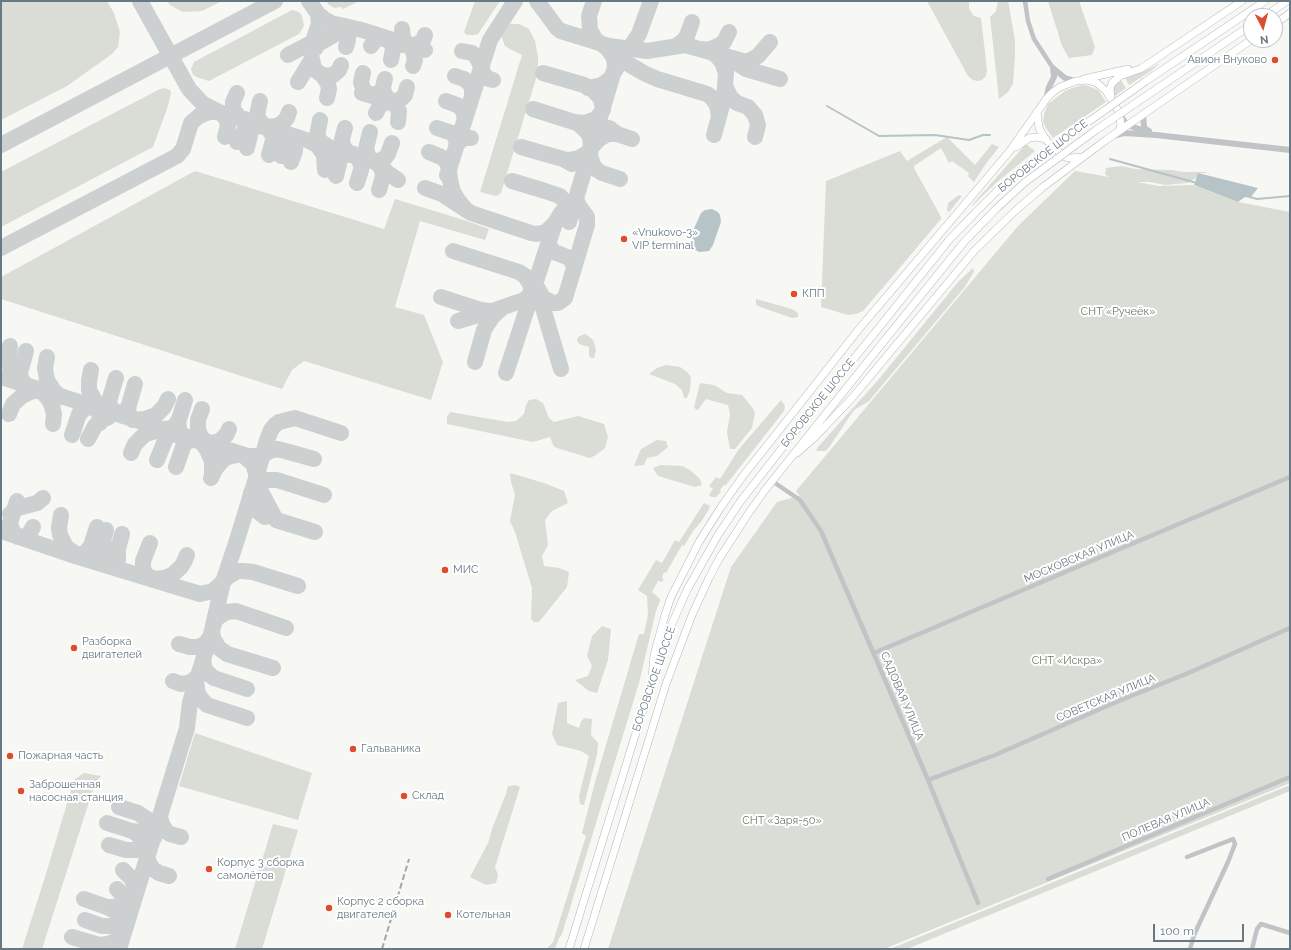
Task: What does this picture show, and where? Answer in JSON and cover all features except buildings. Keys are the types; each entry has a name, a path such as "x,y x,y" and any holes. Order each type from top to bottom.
{"main road":[{"path":"1113,102 1110,89 1113,82 1120,76 1140,69 1242,1"},
{"name":"БОРОВСКОЕ ШОССЕ","path":"569,949 652,681 666,641 687,590 718,535 755,481 949,240 983,204 1036,159 1093,118 1265,1"},
{"path":"1277,8 1287,1"},
{"name":"БОРОВСКОЕ ШОССЕ","path":"584,949 657,713 692,615 719,559 748,514 772,481 884,340 961,246 997,208 1024,183 1096,130 1243,30"},
{"path":"790,458 814,438 869,378 940,291 986,238 1014,211 1043,187 1106,140 1243,46"},
{"path":"652,681 654,655 671,597 699,542 721,507 747,471 859,329 1009,151 1046,99 1058,88 1091,76 1148,64"},
{"path":"1077,81 1087,80 1097,83 1103,88 1119,112 1121,125 1119,131"},
{"path":"1037,112 1038,125 1040,131 1046,139 1065,157 1083,157"},
{"path":"1009,151 1029,138 1038,137 1046,139"}],"street":[{"path":"1025,1 1028,21 1034,39 1053,68 1065,78 1077,81"},
{"path":"1046,99 1054,77 1053,68"},
{"path":"1119,112 1127,125 1156,135"},
{"path":"1145,113 1143,118 1144,127 1147,131 1156,135"},
{"path":"1106,140 1118,134 1124,133 1156,135 1290,150"},
{"name":"МОСКОВСКАЯ УЛИЦА","path":"874,654 1290,477"},
{"name":"САДОВАЯ УЛИЦА","path":"772,481 800,500 821,531 928,780 978,903"},
{"name":"СОВЕТСКАЯ УЛИЦА","path":"928,780 995,754 1186,674 1290,628"},
{"name":"ПОЛЕВАЯ УЛИЦА","path":"1048,879 1290,777"},
{"path":"1187,856 1233,839 1235,844 1194,935 1190,949"},
{"path":"1252,949 1257,929 1261,924 1290,933"}],"green space":[{"path":"1,1 107,1 114,13 120,32 118,47 112,54 67,86 1,120"},
{"path":"167,1 222,1 202,11 183,12 170,5"},
{"path":"327,1 359,1 343,9 341,7 334,8 328,4"},
{"path":"475,1 500,1 478,34 467,35 464,32"},
{"path":"927,1 969,1 969,8 971,12 974,16 981,18 987,70 986,76 982,80 973,80 968,76"},
{"path":"998,1 1008,1 1015,40 1013,84 1008,92 999,99 990,17 996,11"},
{"path":"1048,1 1079,1 1095,47 1092,55 1069,58 1062,46"},
{"path":"292,10 299,12 302,16 304,26 299,34 209,81 193,75 191,69 194,62"},
{"path":"510,24 519,24 529,29 535,41 538,57 538,72 501,193 496,196 480,192 522,55 505,46 501,35 503,29"},
{"path":"1160,63 1151,71 1129,85 1125,78 1143,72"},
{"path":"1120,79 1126,88 1115,96 1113,90 1114,84"},
{"path":"1083,85 1098,90 1106,102 1053,138 1043,122 1048,104 1065,91"},
{"path":"164,88 170,90 171,93 168,106 153,147 1,227 1,172"},
{"path":"947,137 975,165 992,144 999,147 974,182 968,176 969,173 952,161 949,163 941,148 914,166 941,219 863,311 848,315 821,307 826,181 900,151 907,161"},
{"path":"1026,144 1035,151 996,183 972,206 972,205"},
{"path":"1121,166 1136,169 1205,172 1207,173 1199,173 1196,178 1187,183 1165,185 1150,182 1137,182 1159,186 1193,185 1238,202 1290,212 1290,783 884,949 608,949 731,567 777,502 802,495 799,495 796,491 1018,226 1075,171 1109,177 1105,174 1106,168"},
{"path":"195,171 384,229 395,199 489,229 485,240 420,221 395,307 424,315 443,362 431,400 304,361 292,370 282,389 1,299 1,277"},
{"path":"959,195 962,196 949,212 947,211 948,203"},
{"path":"973,268 974,272 964,288 869,401 854,410 826,451 816,451 879,379 958,282"},
{"path":"756,299 792,309 798,313 798,317 792,318 756,305"},
{"path":"586,334 593,340 596,350 594,358 591,358 589,355 589,347 579,344 577,341 578,337"},
{"path":"666,365 680,367 691,377 690,390 687,398 684,398 682,390 675,384 649,374 657,368"},
{"path":"700,383 714,385 727,393 742,395 752,407 755,413 752,428 735,449 730,449 727,432 730,414 728,405 706,399 698,410 694,408"},
{"path":"536,399 543,403 549,418 554,422 578,416 604,424 608,437 605,448 590,458 554,447 550,437 533,442 447,424 447,417 450,412 508,422 516,421 524,414 529,400"},
{"path":"781,400 785,406 784,411 726,485 724,485 720,490 721,492 716,497 711,497 709,495 713,489 709,486 716,477 720,479 739,449"},
{"path":"657,440 666,441 668,447 657,456 647,458 644,465 634,466 641,449"},
{"path":"660,465 682,466 690,470 700,479 702,485 695,487 658,476 653,468"},
{"path":"510,473 544,483 564,491 568,503 552,511 545,520 548,545 542,556 544,566 559,568 569,572 567,587 539,622 534,622 531,619 532,588 515,532 510,521 515,495"},
{"path":"704,503 710,506 709,509 684,546 682,545 666,573 664,572 662,578 664,579 662,582 658,581 652,592 660,599 660,601 656,611 639,683 562,934 555,949 546,949 553,942 586,836 582,833 595,782 639,634 644,634 648,615 647,596 638,590 656,560 662,563 675,540 679,542"},
{"path":"602,626 611,629 608,660 597,693 589,691 575,680 588,676 592,666 587,656 592,636"},
{"path":"567,701 567,723 579,728 584,718 592,719 591,735 598,743 597,755 584,805 580,804 579,796 589,756 581,751 557,745 552,734 558,703"},
{"path":"195,733 312,773 298,820 179,786"},
{"path":"84,773 101,776 95,783 42,949 22,949 74,780"},
{"path":"516,785 520,787 495,867 498,875 496,883 486,885 470,877 488,843 508,786"},
{"path":"1290,785 1290,791 907,949 890,949"},
{"path":"273,824 298,830 262,949 235,949"}],"shaded area":[{"path":"1198,173 1258,188 1250,198 1245,197 1238,202 1194,185"},
{"path":"712,209 718,212 721,222 713,245 709,251 699,252 694,249 691,244 691,235 701,213 705,210"}],"waterway":[{"path":"827,106 879,136 935,135 969,140 983,135 990,135"},
{"path":"1110,159 1197,183"},
{"path":"1250,197 1257,199 1290,196"}],"taxiway":[{"path":"140,1 189,89 203,104 219,112 226,118 228,125 225,137"},
{"path":"1,145 275,1"},
{"path":"309,1 318,14 331,23 362,30 425,50"},
{"path":"466,210 453,192 449,170 490,40 515,1"},
{"path":"512,181 560,196 569,209 569,222 615,67 614,58 607,48 600,43 561,31 557,28 537,1"},
{"path":"594,1 589,16 590,30 595,39 600,43 609,46 647,51 685,45 743,61 749,61 758,56 770,42"},
{"path":"588,88 602,85 610,79 639,34 651,1"},
{"path":"288,55 313,41 319,24 318,14"},
{"path":"676,46 687,36 692,22"},
{"path":"340,25 345,26 348,31 346,47"},
{"path":"315,49 318,44 346,28 353,28"},
{"path":"402,29 403,39 410,46 423,41 425,35"},
{"path":"703,49 708,50 718,46 724,42 729,32"},
{"path":"371,46 375,40 385,38 392,44 393,49 391,60"},
{"path":"402,45 406,44 413,51 415,60 413,66"},
{"path":"609,49 630,65 657,79 707,94 717,105 719,117"},
{"path":"462,51 472,53 477,57 484,75 493,80"},
{"path":"710,52 715,54 722,62 726,73 724,98 714,135"},
{"path":"312,59 314,69 323,76 328,84 329,89 327,98"},
{"path":"298,82 312,59"},
{"path":"734,61 746,69 780,79"},
{"path":"321,74 327,76 333,75 339,70 341,65"},
{"path":"363,73 361,82 363,89 369,95 374,94"},
{"path":"543,73 584,85 593,90 601,99 603,110 596,119 584,123 574,122"},
{"path":"455,76 464,79 469,83 472,88 472,94"},
{"path":"385,79 383,87 384,93 390,101 397,101 402,98 405,95 407,87"},
{"path":"725,86 731,98 737,103 748,107 755,115 758,125 755,137"},
{"path":"237,93 233,102 233,109 238,116 243,120 245,119"},
{"path":"362,93 394,103 399,111 398,122"},
{"path":"260,101 257,115 265,127 281,124 287,118 289,112"},
{"path":"376,113 380,105 390,101"},
{"path":"446,101 461,108 465,119"},
{"path":"533,109 579,124 590,136 591,148 586,154 579,158 568,160 563,159"},
{"path":"1,248 177,156 183,149 191,123 199,116 209,112 219,112 375,162 398,180"},
{"path":"320,120 317,136 321,142 329,147"},
{"path":"247,148 251,131 248,124"},
{"path":"237,142 244,131 249,128 258,126 265,127 274,132 279,139 282,149 281,156"},
{"path":"345,128 342,139 343,146 348,152 354,154"},
{"path":"437,128 452,133 457,144 464,138 471,138"},
{"path":"609,128 617,134 632,139"},
{"path":"269,130 273,136 273,140 269,155"},
{"path":"370,132 366,149 369,158 373,161 379,161 385,158 392,143"},
{"path":"284,134 290,136 295,142 295,151 291,162"},
{"path":"617,134 608,134 599,139 591,148 590,155 593,165 597,170 620,179"},
{"path":"311,142 317,145 324,155 325,170"},
{"path":"521,147 563,159 572,164"},
{"path":"327,149 333,148 339,156 336,176"},
{"path":"429,152 441,157 447,162 449,170 447,175"},
{"path":"350,155 357,157 361,164 361,170 357,183"},
{"path":"379,190 383,176 381,166"},
{"path":"425,188 442,194 471,213 531,233 536,234 546,232 555,223"},
{"path":"538,289 543,298 553,303 558,303 565,298 587,225 587,217 576,199"},
{"path":"506,373 555,223 561,213 569,209 574,202"},
{"path":"549,241 550,247 554,252 567,257 572,261 574,269"},
{"path":"453,251 519,272 525,276 530,284 532,293 524,300 458,321"},
{"path":"538,291 561,369"},
{"path":"441,297 481,310 490,311"},
{"path":"475,362 484,330 492,317 501,309"},
{"path":"10,346 8,358 11,369 19,381 27,386 21,379 20,373 26,351"},
{"path":"47,357 45,368 47,380 54,391 61,397"},
{"path":"91,370 89,390 96,403 104,410"},
{"path":"1,377 248,456 260,456 272,450 278,449 314,459"},
{"path":"116,378 109,401 111,409 114,413 120,412"},
{"path":"135,384 128,408 129,414 133,420 145,419 156,415 164,407 168,399"},
{"path":"9,414 13,404 22,396 30,392 40,390 48,398 52,406 54,414 53,424"},
{"path":"179,428 178,423 185,400"},
{"path":"72,435 79,414 85,408 94,407 100,416 100,423"},
{"path":"202,409 198,420 198,429 201,437 208,443 221,440 227,434 229,429"},
{"path":"88,439 95,426 100,421 109,417"},
{"path":"315,532 276,520 259,488 256,478 271,430 279,422 295,418 341,433"},
{"path":"131,453 135,444 144,435 155,431 172,428 179,419"},
{"path":"157,460 166,438 176,433 180,437"},
{"path":"176,467 184,444 195,439 203,444 207,450 212,461 212,474"},
{"path":"211,478 216,468 223,460 228,457 242,454 253,464 256,473 256,478 223,582 212,630 213,638 219,648 227,654 273,668"},
{"path":"265,517 257,511 251,493 257,484 267,480 277,480 324,495"},
{"path":"10,514 18,508 37,503 43,498"},
{"path":"17,501 10,523 13,532 18,537 23,537 29,534 33,527"},
{"path":"61,515 59,528 60,535 66,547 77,555 85,553 91,546"},
{"path":"97,527 91,546 91,553 98,562 112,557 118,549"},
{"path":"106,530 103,541 105,552 116,566"},
{"path":"1,531 69,554 200,594 213,591 229,576 238,571 253,572 298,586"},
{"path":"118,560 118,549 122,534"},
{"path":"150,543 143,561 143,568 145,573 151,578 159,579 172,575 181,567 187,555"},
{"path":"119,949 187,728 190,702 216,619 227,612 236,611 286,628"},
{"path":"179,644 190,647 199,647 206,643 210,637"},
{"path":"203,660 205,670 214,678 247,689"},
{"path":"173,681 181,684 188,683 198,676"},
{"path":"196,682 198,694 207,705 247,718"},
{"path":"109,845 126,850 137,850 146,847 154,838 152,827 147,819 138,813 119,807"},
{"path":"160,817 166,831 170,834 181,837"},
{"path":"107,823 132,831 142,832"},
{"path":"132,831 144,842 149,863 153,869 159,873 169,876"},
{"path":"84,899 107,907 123,905 128,902 136,894 132,879 123,870"},
{"path":"85,920 102,926 108,926 117,925 126,918 130,913 128,902 117,889"},
{"path":"72,937 99,945 108,944 117,940 124,933 122,921 115,911 107,907"}],"railway":[{"path":"382,949 409,859"}],"place":[{"name":"Авион Внуково","path":"1275,60"},
{"name":"«Vnukovo-3» VIP terminal","path":"624,239"},
{"name":"КПП","path":"794,294"},
{"name":"МИС","path":"445,570"},
{"name":"Разборка двигателей","path":"74,648"},
{"name":"Гальваника","path":"353,749"},
{"name":"Пожарная часть","path":"10,756"},
{"name":"Заброшенная насосная станция","path":"21,791"},
{"name":"Склад","path":"404,796"},
{"name":"Корпус 3 сборка самолётов","path":"209,869"},
{"name":"Корпус 2 сборка двигателей","path":"329,908"},
{"name":"Котельная","path":"448,915"}],"park label":[{"name":"СНТ «Ручеёк»","path":"1118,312"},
{"name":"СНТ «Искра»","path":"1067,661"},
{"name":"СНТ «Заря-50»","path":"782,821"}]}
